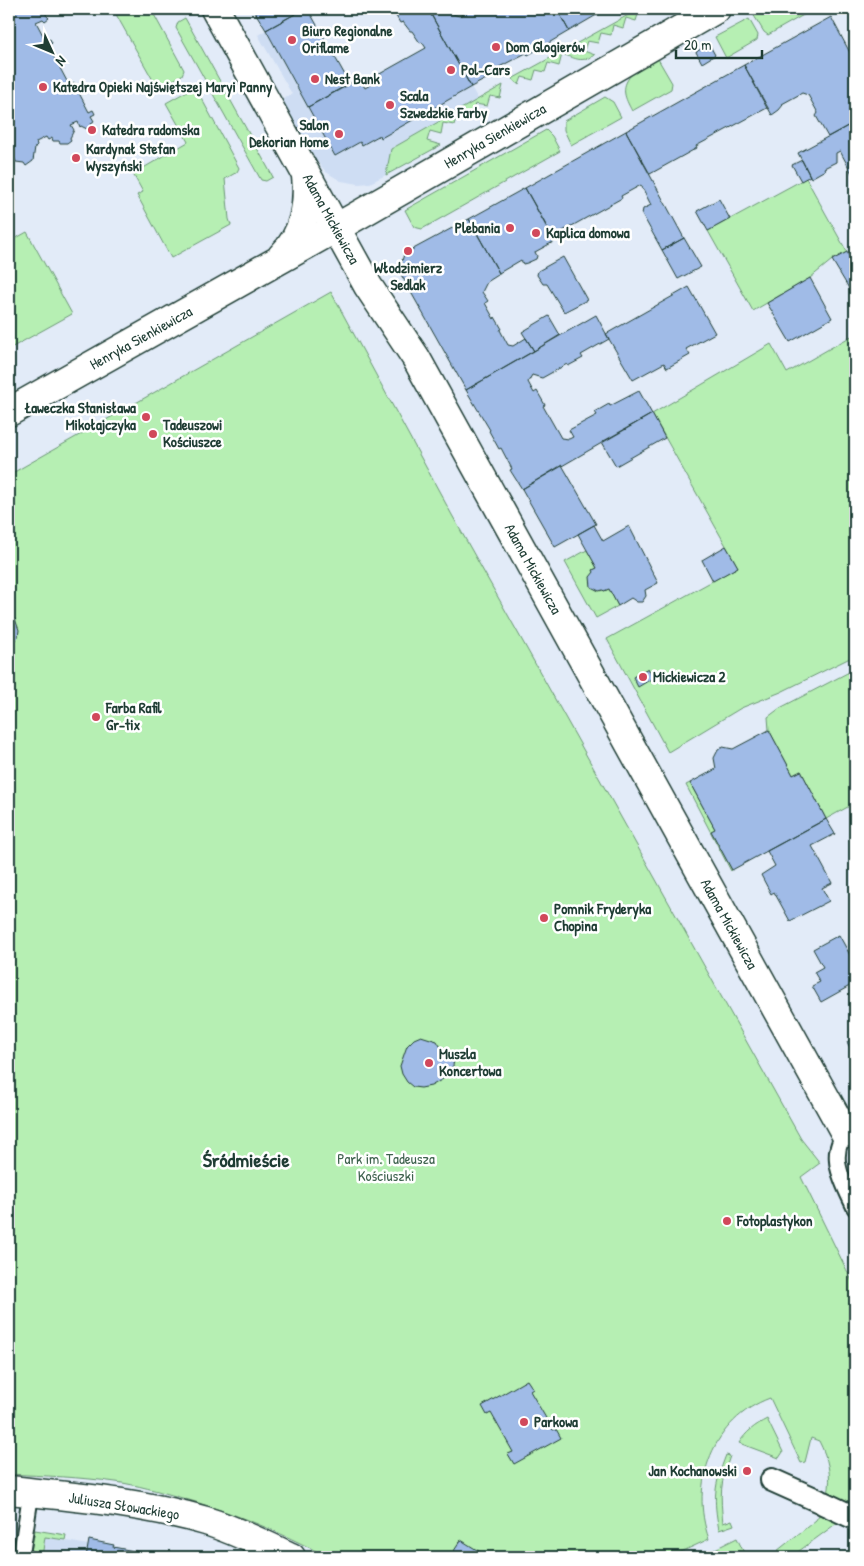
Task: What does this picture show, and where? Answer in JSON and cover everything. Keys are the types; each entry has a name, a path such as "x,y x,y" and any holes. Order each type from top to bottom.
{"street":[{"name":"Adama Mickiewicza","path":"215,9 379,305 416,358 850,1130"},
{"name":"Henryka Sienkiewicza","path":"9,412 274,264 716,9"},
{"name":"Henryka Sienkiewicza","path":"274,264 293,242 302,225 308,189 306,172"},
{"path":"772,1480 855,1518"},
{"name":"Juliusza Słowackiego","path":"20,1491 157,1508 207,1521 291,1557"}],"lane":[{"path":"850,1130 839,1146 838,1168 839,1175 855,1208"},
{"path":"20,1491 21,1557"}],"shaded area":[{"path":"266,30 335,156 360,142 362,145 380,135 381,137 471,87 478,99 391,149 386,175 370,183 359,184 341,181 326,172 316,160 282,100 292,94 258,35"},
{"path":"45,1537 88,1545 89,1540 114,1545 113,1547 175,1557 42,1557"}],"green space":[{"path":"113,9 151,9 184,70 182,75 158,89"},
{"path":"639,9 650,9 649,14 639,11 636,21 626,18 623,28 613,25 611,35 601,33 598,43 587,41 584,51 595,55 582,60 562,54 559,66 548,63 545,72 536,70 533,80 522,77 519,85 512,79"},
{"path":"762,9 814,9 768,35 764,32 753,14"},
{"path":"185,18 273,177 266,181 261,180 176,28 178,22"},
{"path":"749,19 758,35 757,40 726,58 715,37"},
{"path":"658,59 672,83 671,89 632,111 625,93 628,80 631,75"},
{"path":"503,85 500,98 490,96 487,106 475,104 472,113 485,116 477,120 457,115 454,125 443,123 441,134 430,131 427,141 441,145 386,175 391,149"},
{"path":"191,89 198,92 239,168 237,172 225,179 231,225 171,258 137,195 143,192 133,174 188,142 166,103"},
{"path":"605,97 613,102 621,117 571,145 564,130 564,121"},
{"path":"546,130 552,136 560,151 422,229 414,227 405,210"},
{"path":"806,178 847,252 832,260 810,278 753,311 708,231"},
{"path":"27,232 72,314 9,349 9,242"},
{"name":"Park im. Tadeusza Kościuszki","path":"331,292 452,515 801,1139 820,1163 801,1177 855,1287 855,1504 853,1506 828,1495 830,1480 828,1467 819,1441 811,1438 805,1462 801,1463 770,1398 750,1408 734,1421 720,1437 704,1475 702,1496 704,1518 709,1539 681,1552 675,1557 327,1557 255,1523 155,1490 103,1480 9,1474 9,475"},
{"path":"855,334 855,488 852,491 855,497 855,668 850,658 781,692 741,708 668,752 607,639 738,567 652,414 771,344 787,373"},
{"path":"587,550 597,568 593,570 604,591 609,589 618,606 596,618 565,562"},
{"path":"855,669 855,803 826,819 801,771 793,775 769,730 768,717 780,708"},
{"path":"690,783 715,829 712,831 731,871 686,785"},
{"path":"767,1419 783,1452 779,1458 739,1443 751,1429"},
{"path":"726,1455 730,1456 724,1474 722,1489 723,1523 732,1520 734,1525 719,1530 715,1500 719,1475"},
{"path":"822,1510 841,1520 791,1557 782,1557 777,1551 816,1520"},
{"path":"35,1530 66,1535 65,1540 45,1537 42,1557 30,1557"},
{"path":"737,1538 746,1557 699,1557"}],"building":[{"name":"Katedra Opieki Najświętszej Maryi Panny","path":"9,9 48,9 46,15 49,18 45,21 43,19 36,22 46,41 50,39 52,43 48,46 58,64 63,61 65,65 60,68 69,85 75,83 77,88 80,86 82,91 79,93 89,112 93,110 95,114 91,116 94,121 91,123 94,128 90,131 89,128 80,127 78,122 71,125 74,130 70,138 71,140 67,143 53,141 52,138 48,140 46,137 36,142 33,161 26,166 24,163 16,162 14,157 9,159"},
{"path":"253,9 304,9 266,30"},
{"path":"304,9 308,9 350,84 308,107 266,30"},
{"path":"392,9 428,9 471,87 381,138 380,135 362,145 360,142 335,156 308,107 359,78 365,88 379,80 376,76 426,48 403,22 400,23"},
{"name":"Dom Glogierów","path":"428,9 448,9 450,13 459,16 472,9 557,9 569,31 528,55 526,53 486,74 488,78 471,87"},
{"path":"557,9 607,9 569,31"},
{"path":"831,17 855,62 855,122 828,137 816,116 818,113 808,95 802,93 782,104 779,110 772,115 744,65"},
{"path":"709,44 715,55 702,63 696,52"},
{"path":"744,65 767,108 696,146 697,148 650,174 626,131"},
{"path":"855,122 855,179 840,151 836,153 836,162 811,178 798,153"},
{"path":"626,131 684,238 662,250 642,214 643,209 651,205 641,185 621,196 622,198 552,237 525,188"},
{"path":"802,160 810,176 801,181 792,165"},
{"name":"Plebania","path":"525,188 555,241 535,252 536,259 523,264 521,260 499,273 469,219"},
{"path":"719,199 730,219 708,231 697,211"},
{"path":"469,219 499,273 487,282 482,292 488,301 485,303 502,329 500,330 508,345 513,346 526,338 534,351 466,390 399,271 404,254"},
{"path":"684,238 701,267 678,279 662,250"},
{"path":"847,252 855,267 855,287 850,290 832,260"},
{"path":"563,257 587,300 564,312 547,284 543,284 537,275 538,271"},
{"path":"810,278 832,318 790,342 767,303"},
{"path":"689,287 715,333 686,349 690,355 667,368 664,363 633,380 606,334"},
{"path":"596,315 609,339 581,355 583,358 568,366 567,364 542,378 532,375 528,382 534,393 537,391 561,438 569,439 573,437 569,430 597,415 595,412 609,404 610,406 639,391 652,414 522,489 510,470 512,469 501,448 499,449 466,390"},
{"path":"549,316 560,335 534,351 522,332"},
{"path":"652,414 665,438 616,466 602,442"},
{"path":"562,465 596,524 555,547 522,489"},
{"path":"594,525 603,541 629,526 658,583 645,590 646,596 642,602 637,602 631,598 618,606 609,589 599,591 591,587 590,577 594,572 593,570 597,568 578,534"},
{"path":"726,546 738,567 713,581 702,560"},
{"path":"9,614 15,619 19,630 18,637 9,646"},
{"name":"Mickiewicza 2","path":"648,668 653,678 638,687 633,677"},
{"path":"769,730 793,775 801,771 826,819 732,870 711,831 715,829 690,783 716,769 714,758 718,750 723,747 733,749"},
{"path":"826,819 835,834 812,846 832,883 822,888 829,901 790,921 774,892 771,894 761,875 775,866 767,851"},
{"path":"839,935 855,964 855,983 821,1002 812,986 820,982 814,972 823,967 813,949"},
{"path":"421,1036 437,1041 440,1046 452,1053 454,1059 453,1066 443,1079 431,1086 421,1088 413,1087 407,1082 400,1066 407,1046 414,1039"},
{"path":"855,1037 855,1057 847,1042"},
{"path":"527,1380 533,1389 530,1391 553,1430 556,1429 561,1438 514,1464 508,1454 513,1452 491,1413 487,1415 482,1406"},
{"path":"89,1540 114,1545 113,1547 175,1557 86,1557"},
{"path":"461,1540 485,1555 484,1557 450,1557"}],"place":[{"name":"Biuro Regionalne Oriflame","path":"292,40"},
{"name":"Dom Glogierów","path":"496,47"},
{"name":"Pol-Cars","path":"451,70"},
{"name":"Nest Bank","path":"315,79"},
{"name":"Katedra Opieki Najświętszej Maryi Panny","path":"43,87"},
{"name":"Scala Szwedzkie Farby","path":"390,105"},
{"name":"Katedra radomska","path":"92,130"},
{"name":"Salon Dekorian Home","path":"339,134"},
{"name":"Kardynał Stefan Wyszyński","path":"76,158"},
{"name":"Plebania","path":"510,228"},
{"name":"Kaplica domowa","path":"536,233"},
{"name":"Włodzimierz Sedlak","path":"408,251"},
{"name":"Ławeczka Stanisława Mikołajczyka","path":"146,417"},
{"name":"Tadeuszowi Kościuszce","path":"153,434"},
{"name":"Mickiewicza 2","path":"643,677"},
{"name":"Farba Rafil Gr-tix","path":"96,717"},
{"name":"Pomnik Fryderyka Chopina","path":"544,918"},
{"name":"Muszla Koncertowa","path":"429,1063"},
{"name":"Fotoplastykon","path":"727,1221"},
{"name":"Parkowa","path":"524,1422"},
{"name":"Jan Kochanowski","path":"747,1471"}],"district":[{"name":"Śródmieście","path":"246,1160"}]}
